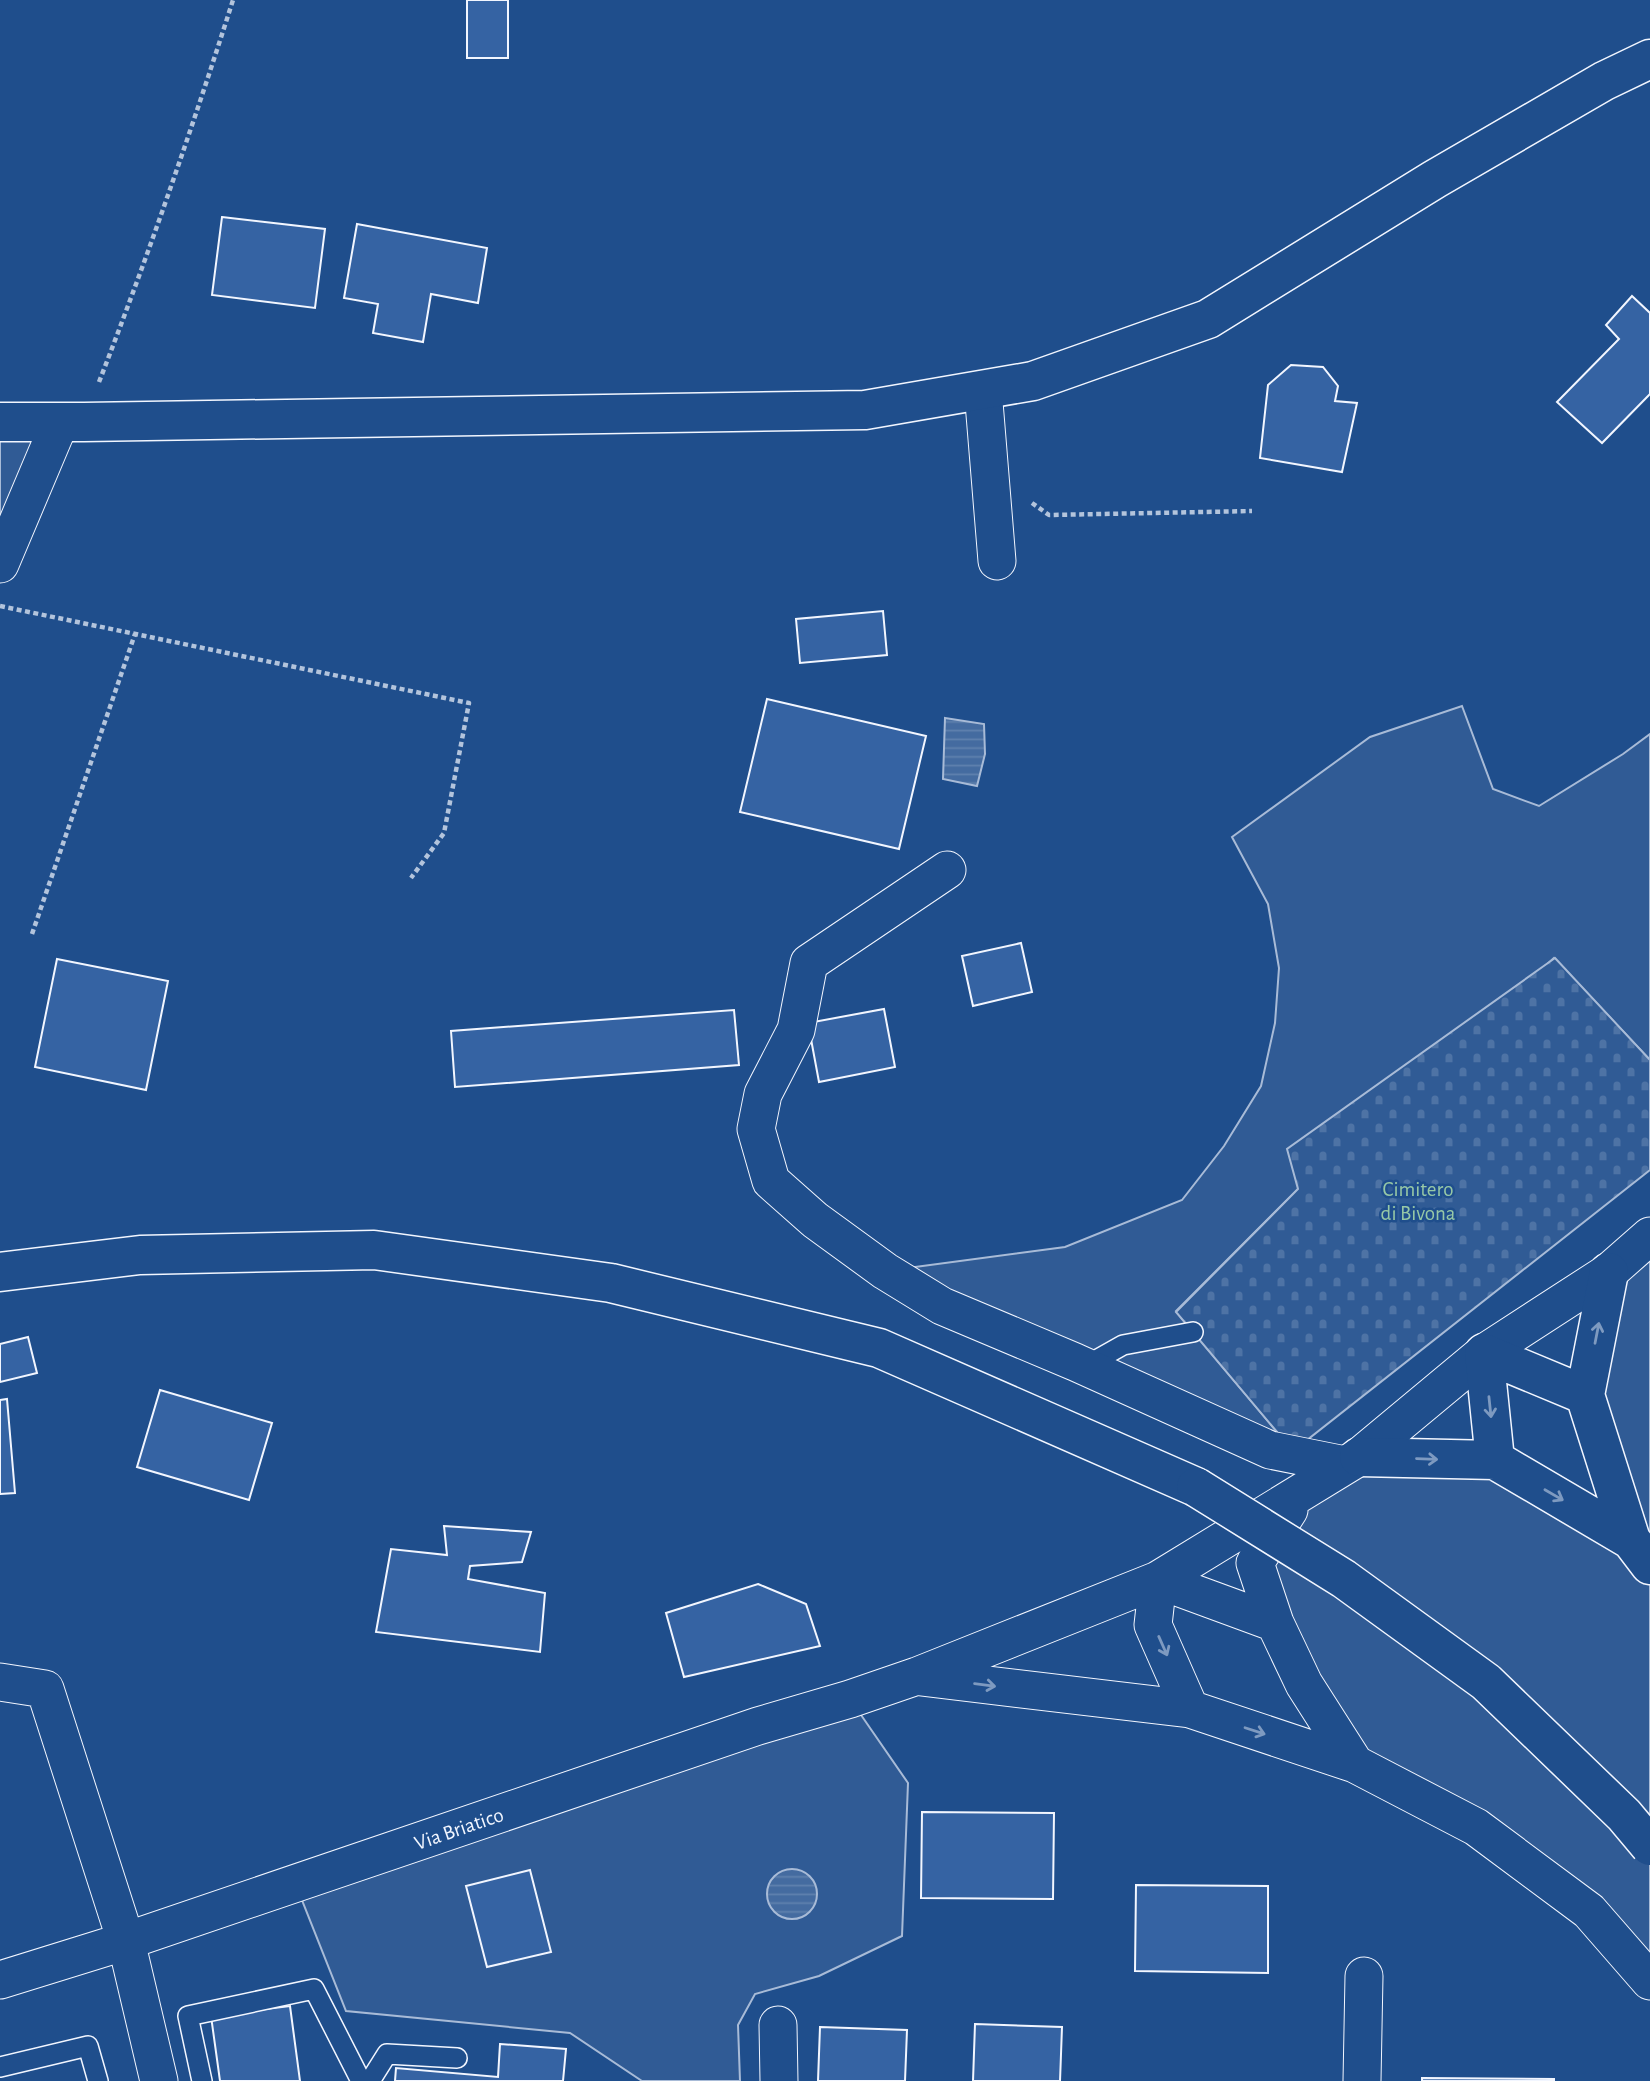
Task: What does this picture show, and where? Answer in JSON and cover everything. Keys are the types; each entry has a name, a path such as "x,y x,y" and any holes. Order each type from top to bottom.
{"main road":[{"path":"0,422 865,410 1033,381 1208,319 1447,172 1604,81 1650,59"},
{"path":"0,1272 140,1255 374,1250 611,1283 879,1348 1196,1486 1344,1579 1486,1682 1624,1815 1650,1846"},
{"path":"1609,1272 1585,1395 1641,1552"},
{"path":"1495,1461 1484,1353 1585,1395"},
{"path":"1352,1461 1495,1461 1641,1552"}],"street":[{"path":"984,390 997,561"},
{"path":"0,564 72,422"},
{"path":"947,870 809,963 796,1030 763,1094 756,1129 771,1181 825,1228 885,1271 942,1306 1270,1450 1352,1461"},
{"name":"Via Briatico","path":"0,1980 126,1941 758,1726 917,1676 1158,1580 1352,1461 1484,1353 1609,1272 1650,1236"},
{"path":"1298,1495 1255,1563 1275,1623 1304,1684 1355,1765"},
{"path":"1190,1709 1153,1625 1158,1580 1275,1623"},
{"path":"917,1676 1190,1709 1355,1765 1476,1827 1589,1911 1650,1981"},
{"path":"0,1682 45,1689 126,1941 159,2081"},
{"path":"1362,2081 1364,1976"},
{"path":"778,2025 779,2081"}],"lane":[{"path":"1084,1367 1123,1345 1193,1332"},
{"path":"202,2081 188,2016 314,1989 361,2081"},
{"path":"0,2067 88,2046 98,2081"},
{"path":"370,2081 387,2054 457,2058"}],"path":[{"path":"72,422 144,267 233,0"},
{"path":"990,476 1049,515 1252,511"},
{"path":"0,606 469,703 444,833 411,878"},
{"path":"32,934 135,634"}],"shaded area":[{"path":"0,422 60,422 0,564"},
{"path":"1462,706 1493,789 1539,806 1650,734 1650,1060 1554,958 1298,1189 1176,1311 1293,1451 885,1271 1065,1247 1182,1200 1224,1146 1261,1086 1275,1023 1279,968 1268,904 1232,837 1370,737"},
{"path":"945,718 984,724 985,754 977,786 943,779"},
{"path":"1650,1236 1650,1981 1589,1911 1355,1764 1255,1563 1359,1457 1495,1460 1630,1539 1585,1395 1609,1272"},
{"path":"850,1699 908,1783 902,1936 819,1976 755,1994 738,2025 740,2081 642,2081 570,2033 346,2011 296,1885"},
{"path":"792,1869 810,1876 817,1894 810,1912 792,1919 774,1912 767,1894 774,1876"}],"green space":[{"name":"Cimitero di Bivona","path":"1555,958 1650,1060 1650,1170 1293,1451 1176,1312 1298,1189 1287,1149"}],"building":[{"path":"467,0 508,0 508,58 467,58"},
{"path":"222,217 325,229 315,308 212,295"},
{"path":"357,224 487,248 478,303 431,294 423,342 373,333 378,304 344,298"},
{"path":"1632,296 1650,313 1650,394 1602,443 1557,402 1619,339 1606,325"},
{"path":"1291,365 1323,367 1338,386 1335,401 1357,403 1342,472 1260,458 1268,385"},
{"path":"883,611 887,655 800,663 796,619"},
{"path":"767,699 926,736 899,849 740,812"},
{"path":"1021,943 1032,992 973,1006 962,956"},
{"path":"57,959 168,981 146,1090 35,1067"},
{"path":"884,1009 895,1067 819,1082 808,1023"},
{"path":"734,1010 739,1065 455,1087 451,1031"},
{"path":"28,1337 37,1373 0,1382 0,1344"},
{"path":"160,1390 272,1423 249,1500 137,1467"},
{"path":"7,1399 15,1493 0,1494 0,1400"},
{"path":"444,1526 531,1532 522,1562 470,1566 468,1579 545,1593 540,1652 376,1632 391,1549 447,1555"},
{"path":"758,1584 806,1604 820,1646 684,1677 666,1613"},
{"path":"922,1812 1054,1813 1053,1899 921,1898"},
{"path":"530,1870 551,1952 487,1967 466,1886"},
{"path":"1136,1885 1268,1886 1268,1973 1135,1971"},
{"path":"290,2006 300,2081 220,2081 211,2016"},
{"path":"975,2024 1062,2027 1060,2081 973,2081"},
{"path":"820,2027 907,2030 905,2081 818,2081"},
{"path":"500,2044 566,2049 563,2081 395,2081 396,2068 498,2077"},
{"path":"1422,2078 1554,2079 1554,2081 1422,2081"}]}
